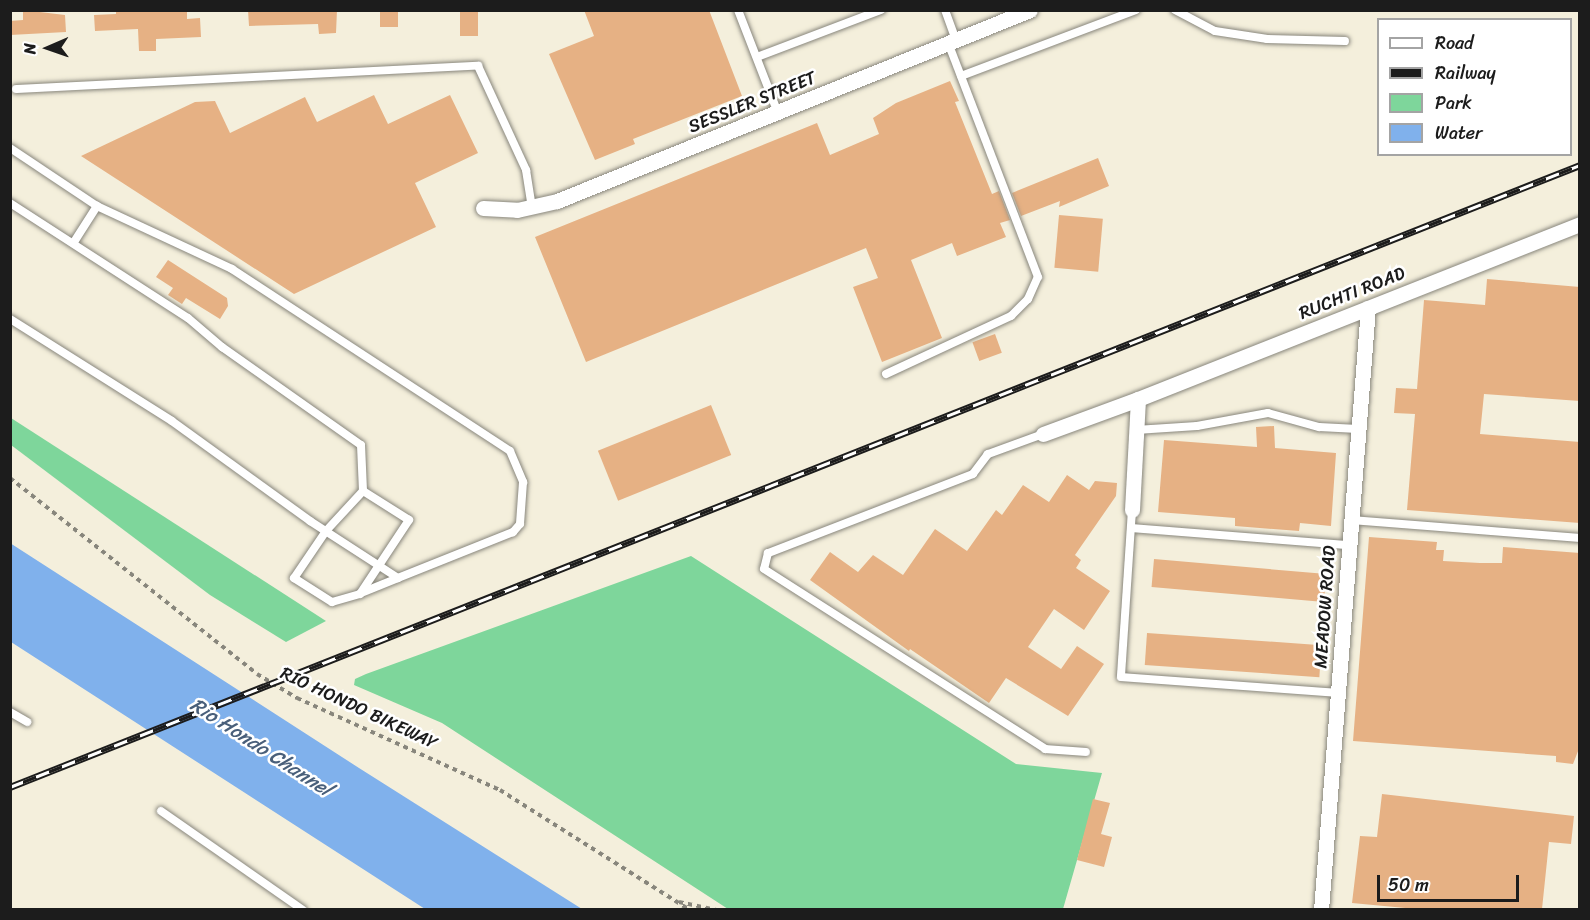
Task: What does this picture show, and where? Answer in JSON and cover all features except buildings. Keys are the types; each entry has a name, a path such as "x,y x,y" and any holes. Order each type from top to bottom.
{"street":[{"name":"SESSLER STREET","path":"483,208 532,208 778,113 1030,10"},
{"name":"RUCHTI ROAD","path":"1043,434 1138,399 1580,224"},
{"name":"MEADOW ROAD","path":"1322,909 1368,308"},
{"path":"1132,510 1138,399"}],"lane":[{"path":"738,10 778,113"},
{"path":"757,57 881,10"},
{"path":"886,374 1011,316 1029,299 1038,277 961,76 952,42 950,22 945,10"},
{"path":"961,76 1136,10"},
{"path":"1174,10 1215,31 1267,39 1345,41"},
{"path":"16,89 478,66 526,170 532,208"},
{"path":"10,148 97,206 232,269 512,453 525,493 523,514 516,530 360,594 332,603 294,578 326,531 363,491 361,445 222,347 188,318 74,242 12,207"},
{"path":"74,242 97,206"},
{"path":"10,319 172,421 326,531 398,578"},
{"path":"1136,430 1197,426 1268,413 1319,428 1358,429"},
{"path":"1043,434 988,454 973,474 768,553 764,569 1045,749 1086,752"},
{"path":"360,594 409,520 363,491"},
{"path":"1132,510 1121,677 1338,693"},
{"path":"1351,520 1580,538"},
{"path":"1131,528 1349,545"},
{"path":"10,712 27,722"},
{"path":"162,810 303,909"}],"path":[{"name":"RIO HONDO BIKEWAY","path":"10,478 257,674 297,698 500,790 690,909"},
{"path":"678,902 716,909"}],"green space":[{"path":"10,418 326,621 286,642 210,595 11,445"},
{"path":"691,556 1016,764 1102,773 1063,909 728,909 442,723 354,685 355,679 366,674"}],"water":[{"name":"Rio Hondo Channel","path":"10,543 582,909 425,909 11,642"}],"railway":[{"path":"10,787 1580,165"}]}
